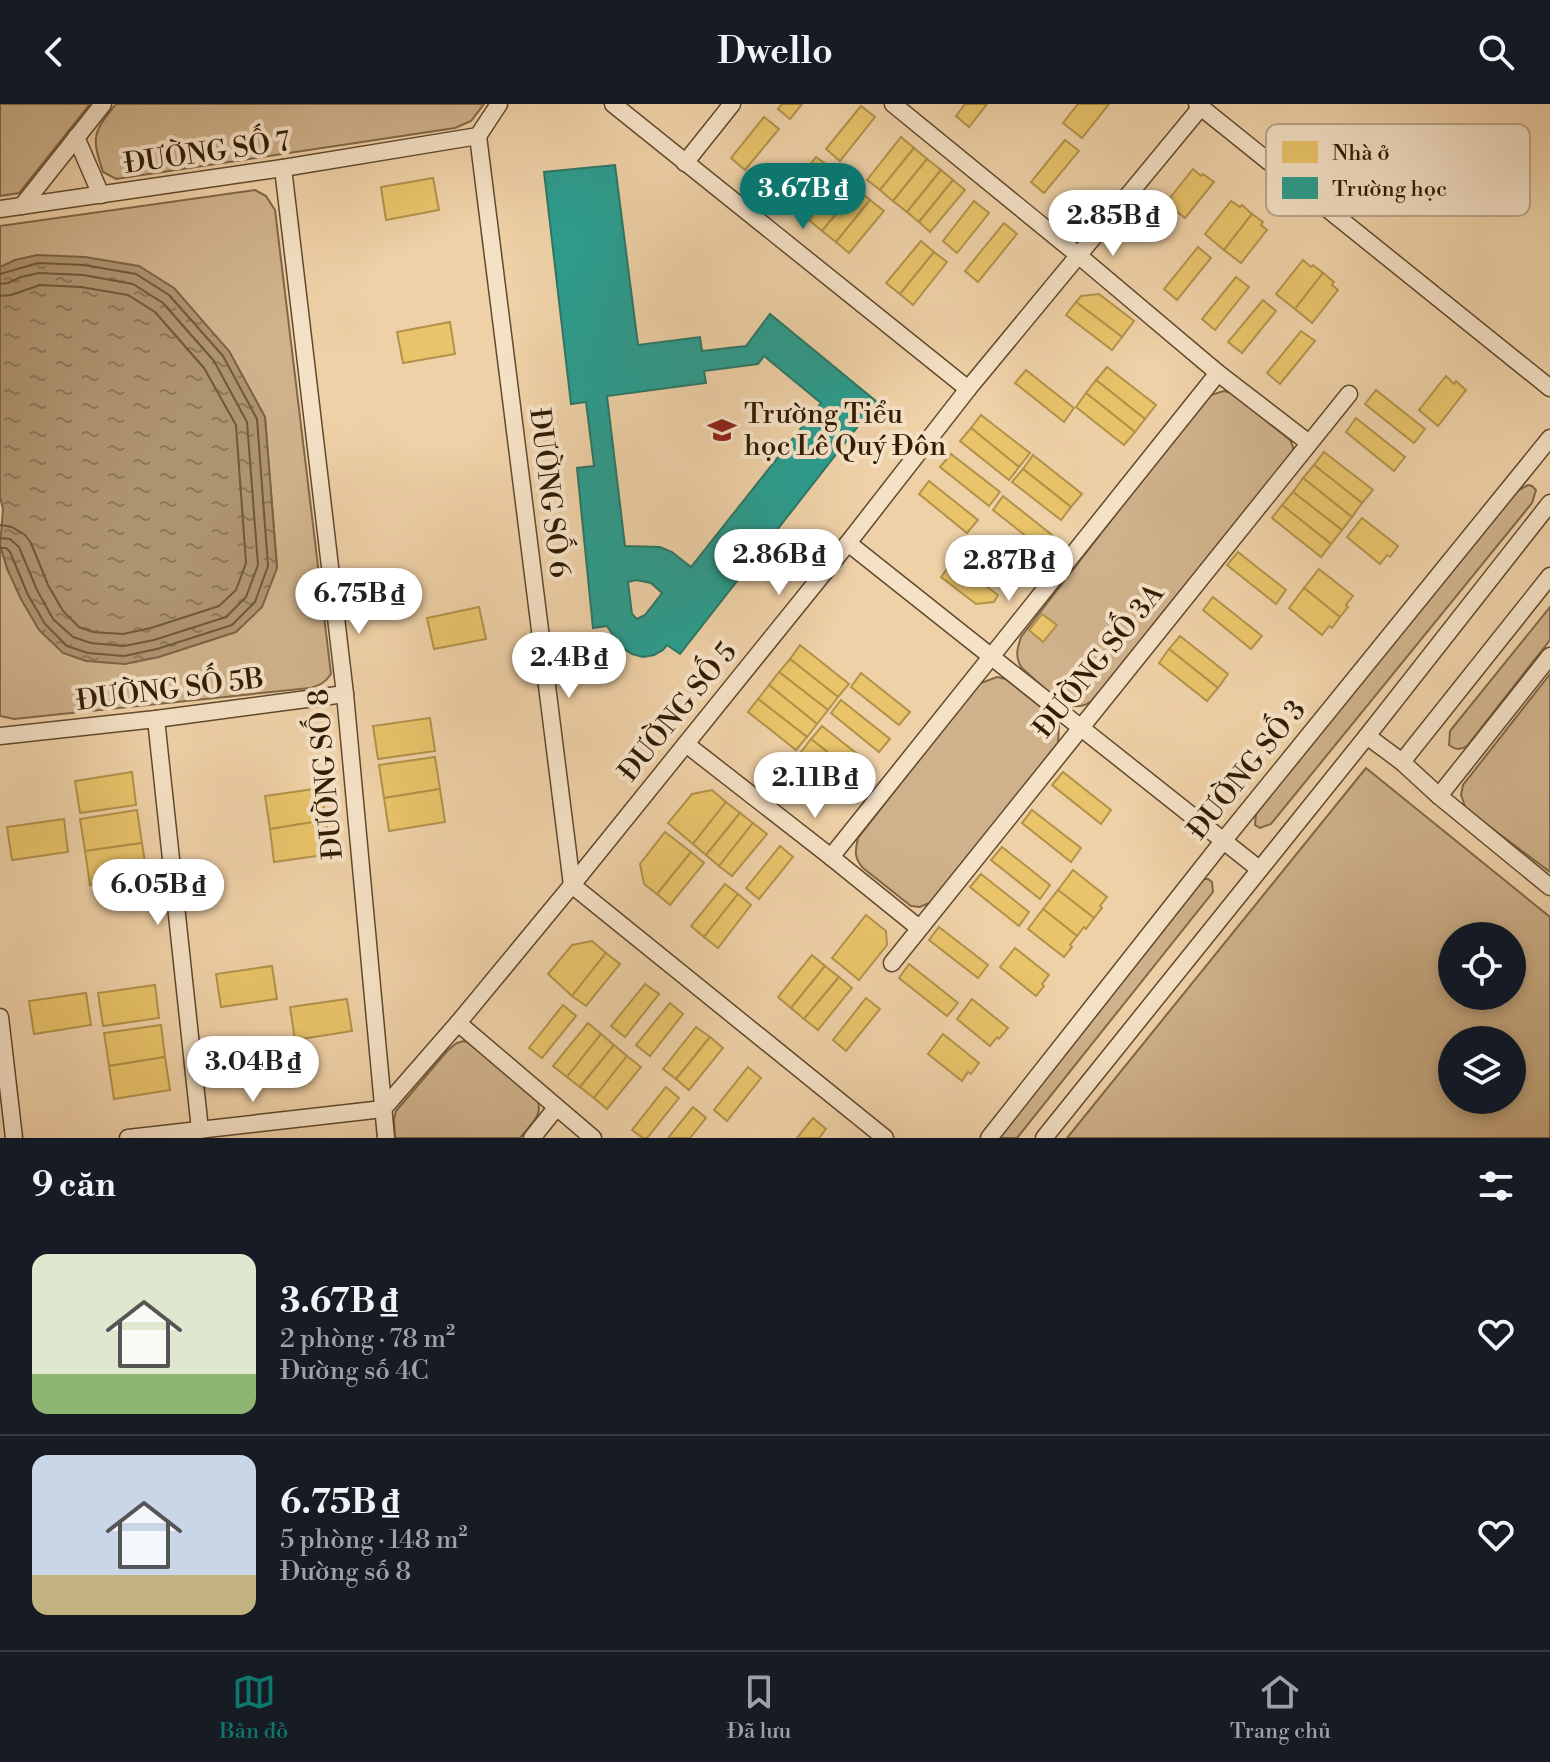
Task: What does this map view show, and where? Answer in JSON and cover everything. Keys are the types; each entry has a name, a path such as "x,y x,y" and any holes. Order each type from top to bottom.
{"street":[{"path":"22,206 103,104"},
{"path":"478,136 499,104"},
{"path":"613,104 968,389"},
{"path":"685,163 732,104"},
{"path":"893,104 1218,373 1309,443"},
{"path":"1199,106 1266,160"},
{"name":"ĐƯỜNG SỐ 5","path":"383,1109 572,885 968,389 1199,106"},
{"name":"ĐƯỜNG SỐ 7","path":"0,209 478,136"},
{"name":"ĐƯỜNG SỐ 6","path":"478,136 572,885"},
{"path":"76,137 101,195"},
{"name":"ĐƯỜNG SỐ 8","path":"283,168 345,694 386,1138"},
{"path":"1336,216 1550,388"},
{"path":"831,857 1218,373"},
{"name":"ĐƯỜNG SỐ 3A","path":"892,963 1349,394"},
{"name":"ĐƯỜNG SỐ 3","path":"989,1138 1224,840 1550,438"},
{"path":"1044,1138 1550,503"},
{"path":"848,543 1259,869"},
{"path":"1402,762 1550,576"},
{"path":"1439,796 1550,656"},
{"name":"ĐƯỜNG SỐ 5B","path":"0,736 345,694"},
{"path":"156,719 200,1130"},
{"path":"1367,736 1550,887"},
{"path":"686,744 919,928"},
{"path":"572,885 885,1138"},
{"path":"0,1017 14,1138"},
{"path":"458,1023 593,1138"},
{"path":"532,1138 556,1108"},
{"path":"128,1138 383,1109"}],"shaded area":[{"path":"0,104 90,104 19,193 0,196"},
{"path":"116,104 484,104 471,121 455,128 116,179 103,172 96,135"},
{"path":"255,190 266,196 275,210 331,674 327,680 310,688 14,719 0,716 0,545 8,571 277,567 265,417 229,351 15,260 0,267 0,226"},
{"path":"1224,391 1231,393 1290,440 1293,453 1093,700 1078,706 1062,701 1021,667 1017,652 1021,637 1207,396"},
{"path":"1528,485 1536,490 1532,503 1271,824 1260,828 1255,825 1256,812 1517,491"},
{"path":"1550,607 1550,640 1467,746 1458,749 1449,745 1450,731"},
{"path":"1550,674 1550,872 1466,809 1461,795 1463,785"},
{"path":"997,677 1006,679 1053,717 1059,726 1058,743 934,901 920,907 911,906 863,868 856,854 858,838 978,684"},
{"path":"1366,768 1550,917 1550,1138 1067,1138"},
{"path":"1203,879 1212,882 1213,892 1017,1138 995,1138"},
{"path":"464,1041 473,1044 536,1099 539,1109 535,1119 520,1138 395,1138 396,1111 448,1050"}],"water":[{"path":"37,255 85,257 139,266 174,288 229,351 265,417 277,568 262,607 236,632 159,657 125,664 86,661 63,653 39,630 21,599 0,545 3,509 0,497 0,267"}],"building: Nhà ở":[{"path":"782,104 802,104 790,119 778,109"},
{"path":"965,104 987,104 969,127 956,116"},
{"path":"1078,104 1109,104 1082,138 1063,123"},
{"path":"861,106 875,117 840,161 826,149"},
{"path":"764,117 779,129 745,170 731,158"},
{"path":"901,137 914,148 880,190 867,180"},
{"path":"1065,140 1079,151 1044,193 1031,182"},
{"path":"914,148 927,159 893,201 880,190"},
{"path":"816,157 830,167 796,210 783,199"},
{"path":"927,159 941,170 907,212 893,201"},
{"path":"830,167 843,178 809,220 796,210"},
{"path":"1193,169 1214,182 1185,218 1166,203"},
{"path":"941,170 953,180 919,222 907,212"},
{"path":"433,178 439,210 386,220 381,187"},
{"path":"843,178 857,189 822,231 809,220"},
{"path":"953,180 965,190 930,232 919,222"},
{"path":"857,189 870,200 836,242 822,231"},
{"path":"870,200 884,211 849,253 836,242"},
{"path":"974,201 989,213 957,253 943,241"},
{"path":"1231,201 1252,214 1224,250 1205,234"},
{"path":"1252,214 1263,222 1261,225 1267,230 1241,263 1224,250"},
{"path":"1004,223 1017,234 978,282 965,271"},
{"path":"921,241 934,252 900,294 886,283"},
{"path":"1198,247 1211,258 1177,300 1164,289"},
{"path":"934,252 947,262 913,305 900,294"},
{"path":"1303,260 1323,273 1295,309 1276,294"},
{"path":"1323,273 1338,290 1312,323 1295,309"},
{"path":"1236,277 1249,287 1215,330 1202,319"},
{"path":"1099,294 1134,321 1122,337 1076,302 1081,296"},
{"path":"1263,300 1276,311 1242,353 1228,342"},
{"path":"1076,302 1122,337 1112,350 1066,315"},
{"path":"450,322 455,354 403,363 397,332"},
{"path":"1301,331 1315,341 1280,384 1267,373"},
{"path":"1107,367 1156,405 1145,419 1096,380"},
{"path":"1026,370 1074,408 1064,422 1015,383"},
{"path":"1446,376 1466,390 1438,426 1419,410"},
{"path":"1096,380 1145,419 1135,432 1086,393"},
{"path":"1376,390 1425,429 1414,443 1365,404"},
{"path":"1086,393 1135,432 1124,445 1076,407"},
{"path":"981,415 1030,453 1019,467 971,428"},
{"path":"1356,418 1405,457 1394,471 1346,432"},
{"path":"971,428 1019,467 1009,480 960,441"},
{"path":"1324,452 1373,490 1362,503 1314,465"},
{"path":"951,454 1000,492 989,506 940,467"},
{"path":"1033,455 1082,494 1071,507 1023,469"},
{"path":"1314,465 1362,503 1352,517 1303,478"},
{"path":"1023,469 1071,507 1061,520 1012,482"},
{"path":"1303,478 1352,517 1342,530 1293,492"},
{"path":"929,481 978,520 967,533 919,494"},
{"path":"1293,492 1342,530 1331,544 1282,505"},
{"path":"1003,496 1052,535 1041,548 993,510"},
{"path":"1282,505 1331,544 1321,557 1272,518"},
{"path":"1362,518 1398,546 1380,564 1347,537"},
{"path":"1238,552 1286,590 1276,604 1227,565"},
{"path":"953,561 998,595 994,602 976,604 941,577"},
{"path":"1319,569 1353,596 1340,617 1304,588"},
{"path":"1304,588 1340,617 1322,635 1289,608"},
{"path":"1213,597 1262,636 1251,649 1203,610"},
{"path":"479,607 486,639 434,649 427,618"},
{"path":"1042,614 1057,625 1043,642 1029,630"},
{"path":"1180,636 1228,674 1218,688 1169,649"},
{"path":"800,645 849,684 838,697 790,659"},
{"path":"1169,649 1218,688 1207,701 1159,663"},
{"path":"790,659 838,697 828,710 779,672"},
{"path":"779,672 828,710 817,724 769,685"},
{"path":"861,673 910,712 899,725 851,687"},
{"path":"769,685 817,724 807,737 758,699"},
{"path":"758,699 807,737 796,750 748,712"},
{"path":"841,700 890,739 879,752 831,713"},
{"path":"430,718 435,751 378,759 373,726"},
{"path":"822,726 870,764 860,778 811,739"},
{"path":"811,739 860,778 849,791 801,752"},
{"path":"435,757 440,789 384,798 379,765"},
{"path":"132,772 136,805 80,813 75,781"},
{"path":"1063,772 1111,810 1101,824 1052,785"},
{"path":"321,788 326,820 270,829 265,796"},
{"path":"440,789 445,822 389,831 384,798"},
{"path":"712,790 726,802 693,844 668,823 692,794"},
{"path":"726,802 740,813 706,855 693,844"},
{"path":"137,810 142,843 85,851 80,819"},
{"path":"1032,810 1081,848 1071,862 1022,823"},
{"path":"740,813 753,823 719,866 706,855"},
{"path":"64,819 68,852 12,860 7,827"},
{"path":"326,820 331,854 274,862 270,829"},
{"path":"753,823 767,834 732,876 719,866"},
{"path":"665,832 691,852 657,894 644,884 640,864"},
{"path":"142,843 147,876 90,885 85,851"},
{"path":"780,846 793,857 759,899 746,888"},
{"path":"1002,847 1050,885 1040,899 991,860"},
{"path":"691,852 704,863 670,905 657,894"},
{"path":"1073,870 1107,897 1094,918 1058,890"},
{"path":"981,874 1029,912 1019,926 970,887"},
{"path":"725,884 738,894 704,937 691,926"},
{"path":"1058,890 1094,918 1077,936 1043,909"},
{"path":"738,894 751,905 718,948 704,937"},
{"path":"1043,909 1077,936 1064,957 1028,929"},
{"path":"866,915 886,931 887,945 859,980 832,958"},
{"path":"939,927 988,965 978,978 929,940"},
{"path":"592,941 606,953 572,996 548,974 572,945"},
{"path":"1015,948 1049,975 1036,996 1000,967"},
{"path":"606,953 620,964 586,1006 572,996"},
{"path":"812,955 825,966 791,1008 778,997"},
{"path":"909,964 958,1003 947,1016 899,978"},
{"path":"272,966 277,999 221,1007 216,974"},
{"path":"825,966 839,977 804,1019 791,1008"},
{"path":"839,977 852,988 818,1030 804,1019"},
{"path":"645,984 659,994 625,1037 611,1026"},
{"path":"155,985 159,1018 103,1026 98,993"},
{"path":"86,993 91,1025 34,1034 29,1001"},
{"path":"866,998 880,1009 846,1051 833,1040"},
{"path":"347,999 352,1031 295,1040 290,1007"},
{"path":"972,999 1008,1028 990,1046 957,1019"},
{"path":"670,1003 683,1014 650,1056 636,1045"},
{"path":"563,1005 576,1016 542,1058 529,1048"},
{"path":"588,1023 601,1034 567,1077 553,1066"},
{"path":"161,1025 165,1057 109,1066 104,1033"},
{"path":"696,1027 710,1037 676,1079 663,1069"},
{"path":"601,1034 614,1045 580,1087 567,1077"},
{"path":"943,1034 979,1063 962,1081 928,1054"},
{"path":"710,1037 723,1048 689,1090 676,1079"},
{"path":"280,1039 285,1072 228,1081 224,1048"},
{"path":"614,1045 627,1056 594,1098 580,1087"},
{"path":"627,1056 641,1067 607,1109 594,1098"},
{"path":"165,1057 170,1090 114,1099 109,1066"},
{"path":"748,1067 761,1078 727,1121 714,1110"},
{"path":"666,1087 679,1098 647,1138 643,1138 632,1130"},
{"path":"693,1107 706,1118 690,1138 668,1138"},
{"path":"813,1118 826,1129 819,1138 797,1138"}],"building: Trường học":[{"path":"615,165 638,345 700,337 702,351 746,346 770,314 877,402 680,654 667,645 654,655 643,657 632,654 621,647 607,626 593,628 577,468 594,466 586,402 571,404 544,172","holes":["764,356 821,403 691,567 660,547 625,546 607,396 706,383 704,371 758,364","628,582 651,583 662,593 645,615 637,619 632,614"]}],"place":[{"name":"Trường Tiểu học Lê Quý Đôn","path":"722,430"}]}
